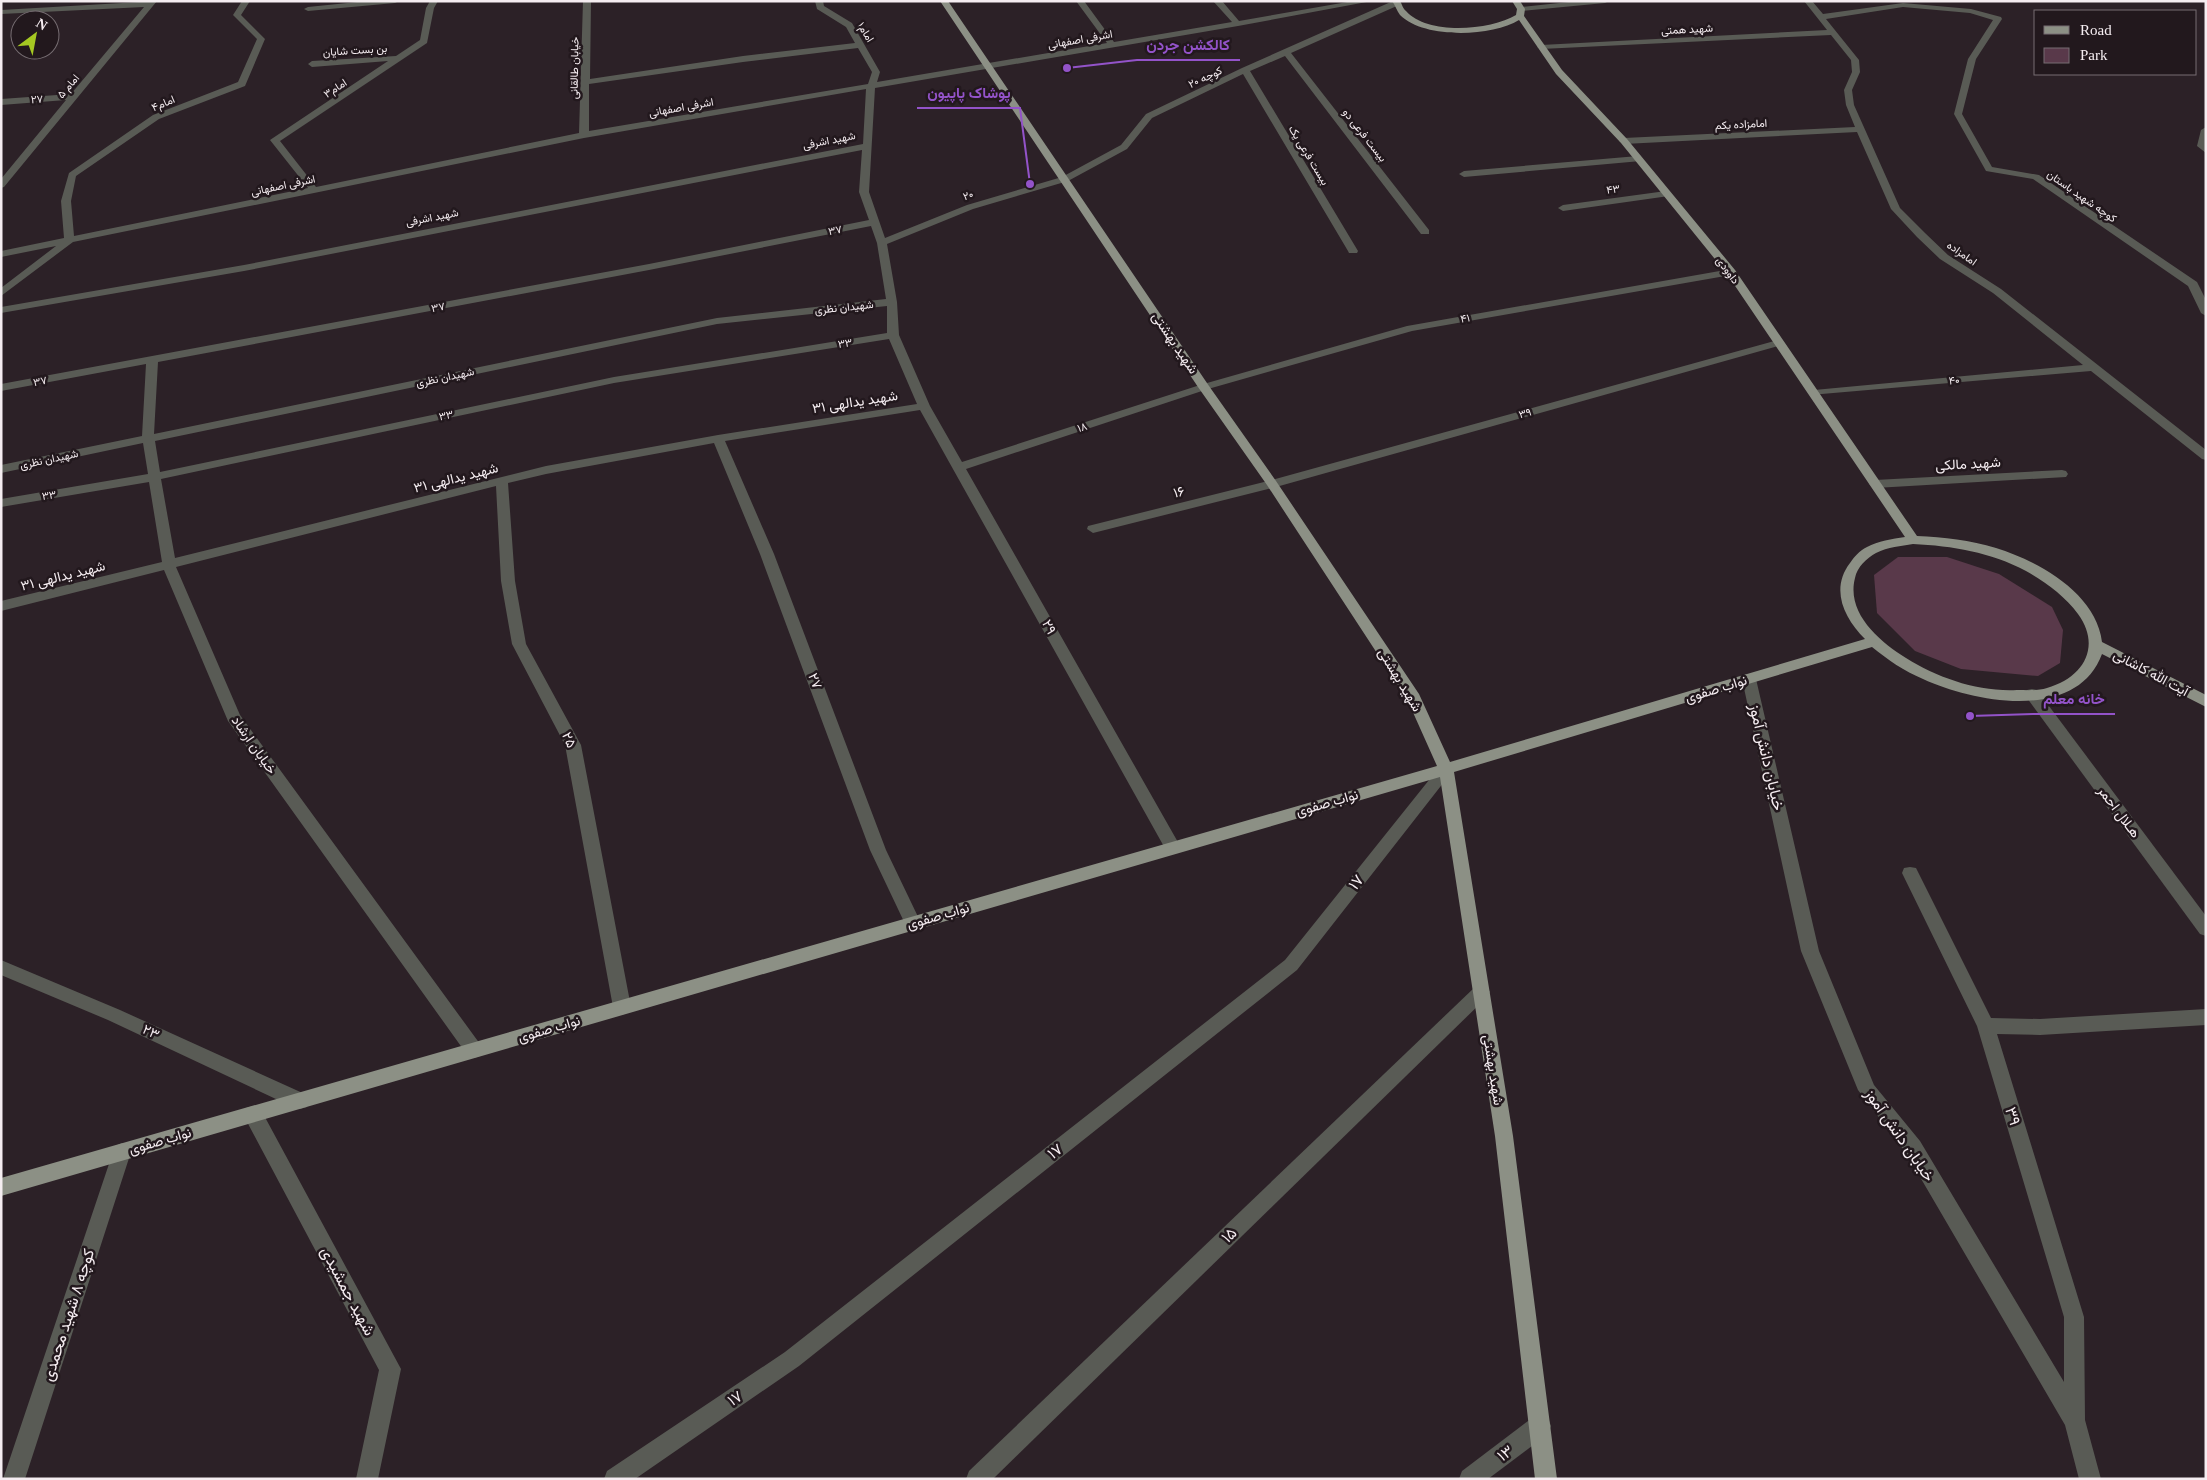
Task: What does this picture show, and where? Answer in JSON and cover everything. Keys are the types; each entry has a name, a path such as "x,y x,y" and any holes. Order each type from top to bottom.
{"main road":[{"name":"شهید بهشتی","path":"944,1 1204,387 1272,484 1414,698 1446,769 1504,1136 1546,1479"},
{"name":"داوودی","path":"1516,1 1541,47 1559,72 1624,141 1731,272 1913,540"},
{"path":"1396,2 1405,16 1417,22 1452,30 1502,26 1514,22 1521,13"},
{"path":"1913,540 1946,541 1981,548 2016,561 2047,578 2073,599 2090,622 2096,645 2092,666 2076,682 2050,693 2016,696 1978,692 1939,680 1903,662 1874,641 1854,617 1845,594 1848,573 1861,556 1883,545 1913,540"},
{"name":"نواب صفوی","path":"1,1187 1446,769 1874,641"},
{"name":"آیت الله کاشانی","path":"2096,645 2206,702"}],"street":[{"name":"امام۴","path":"69,240 66,201 72,175 156,117 242,84 261,39 237,15 246,1"},
{"path":"308,9 395,1"},
{"name":"امام۳","path":"314,190 275,140 424,41 430,8 434,1"},
{"name":"خیابان طالقانی","path":"584,135 587,1"},
{"name":"امام۱","path":"818,1 820,6 849,25 876,72 871,87 864,192 882,244 892,302 893,335"},
{"path":"1080,1 1112,46"},
{"path":"1217,1 1238,24"},
{"name":"اشرفی اصفهانی","path":"1,254 584,135 1368,1"},
{"path":"1521,13 1605,1"},
{"name":"امامزاده","path":"1808,1 1856,60 1856,72 1848,90 1850,105 1896,209 1944,257 1997,290 2206,456"},
{"name":"کوچه ۲۰","path":"1065,179 1124,147 1149,116 1245,70 1396,2"},
{"path":"1,12 152,3"},
{"name":"امام ۵","path":"1,185 152,3"},
{"name":"کوچه شهید باستان","path":"1822,17 1903,6 1971,11 1998,19 1972,59 1958,114 1989,169 2036,177 2193,284 2206,313"},
{"name":"شهید همتی","path":"1541,47 1834,32"},
{"path":"585,82 743,59 862,45"},
{"name":"بیست فرعی دو","path":"1286,52 1425,232"},
{"name":"بن بست شایان","path":"312,64 399,58"},
{"name":"بیست فرعی یک","path":"1245,70 1353,251"},
{"name":"۲۷","path":"1,102 74,97"},
{"name":"امامزاده یکم","path":"1624,141 1860,128"},
{"path":"2206,130 2202,146 2206,150"},
{"name":"شهید اشرفی","path":"1,310 244,268 654,186 866,146"},
{"path":"1464,174 1638,159"},
{"name":"۲۰","path":"882,244 970,207 1065,179"},
{"name":"۴۳","path":"1563,208 1666,194"},
{"name":"۳۷","path":"1,388 639,269 874,222"},
{"path":"1,293 69,240"},
{"name":"۴۱","path":"1204,387 1411,328 1731,272"},
{"name":"شهیدان نظری","path":"1,469 717,322 892,302"},
{"name":"۲۹","path":"893,335 924,406 1173,848"},
{"name":"۳۳","path":"1,503 154,477 614,380 893,335"},
{"name":"۳۹","path":"1272,484 1778,343"},
{"name":"خیابان ارشاد","path":"152,360 148,438 169,564 233,717 474,1050"},
{"name":"۴۰","path":"1814,393 2094,367"},
{"name":"۱۸","path":"959,467 1204,387"},
{"name":"۳۱ شهید یدالهی","path":"1,606 546,470 718,439 924,406"},
{"name":"۲۷","path":"718,439 767,554 878,850 913,923"},
{"name":"شهید مالکی","path":"1875,484 2062,474"},
{"name":"۲۵","path":"502,481 508,581 519,644 573,745 622,1007"},
{"name":"۱۶","path":"1092,528 1272,484"},
{"name":"خیابان دانش آموز","path":"1749,678 1810,951 1867,1090 1913,1147 2075,1421 2090,1479"},
{"name":"هـلال احمر","path":"2032,694 2206,929"},
{"name":"۱۷","path":"614,1479 792,1359 1291,965 1446,769"},
{"name":"۳۹","path":"1910,873 1986,1026 2074,1317 2075,1421"},
{"name":"۲۳","path":"1,967 114,1015 300,1101"},
{"name":"۱۵","path":"977,1479 1481,992"},
{"path":"1986,1026 2040,1027 2206,1018"},
{"name":"شهید جمشیدی","path":"253,1114 390,1369 367,1479"},
{"name":"کوچه ۸ شهید محمدی","path":"14,1479 122,1152"},
{"name":"۱۳","path":"1470,1479 1540,1426"}],"green space":[{"path":"1898,557 1947,557 1999,574 2052,607 2063,630 2060,663 2038,676 1961,669 1915,651 1877,613 1874,575"}],"place":[{"name":"کالکشن جردن","path":"1067,68"},
{"name":"پوشاک پاپیون","path":"1030,184"},
{"name":"خانه معلم","path":"1970,716"}]}
